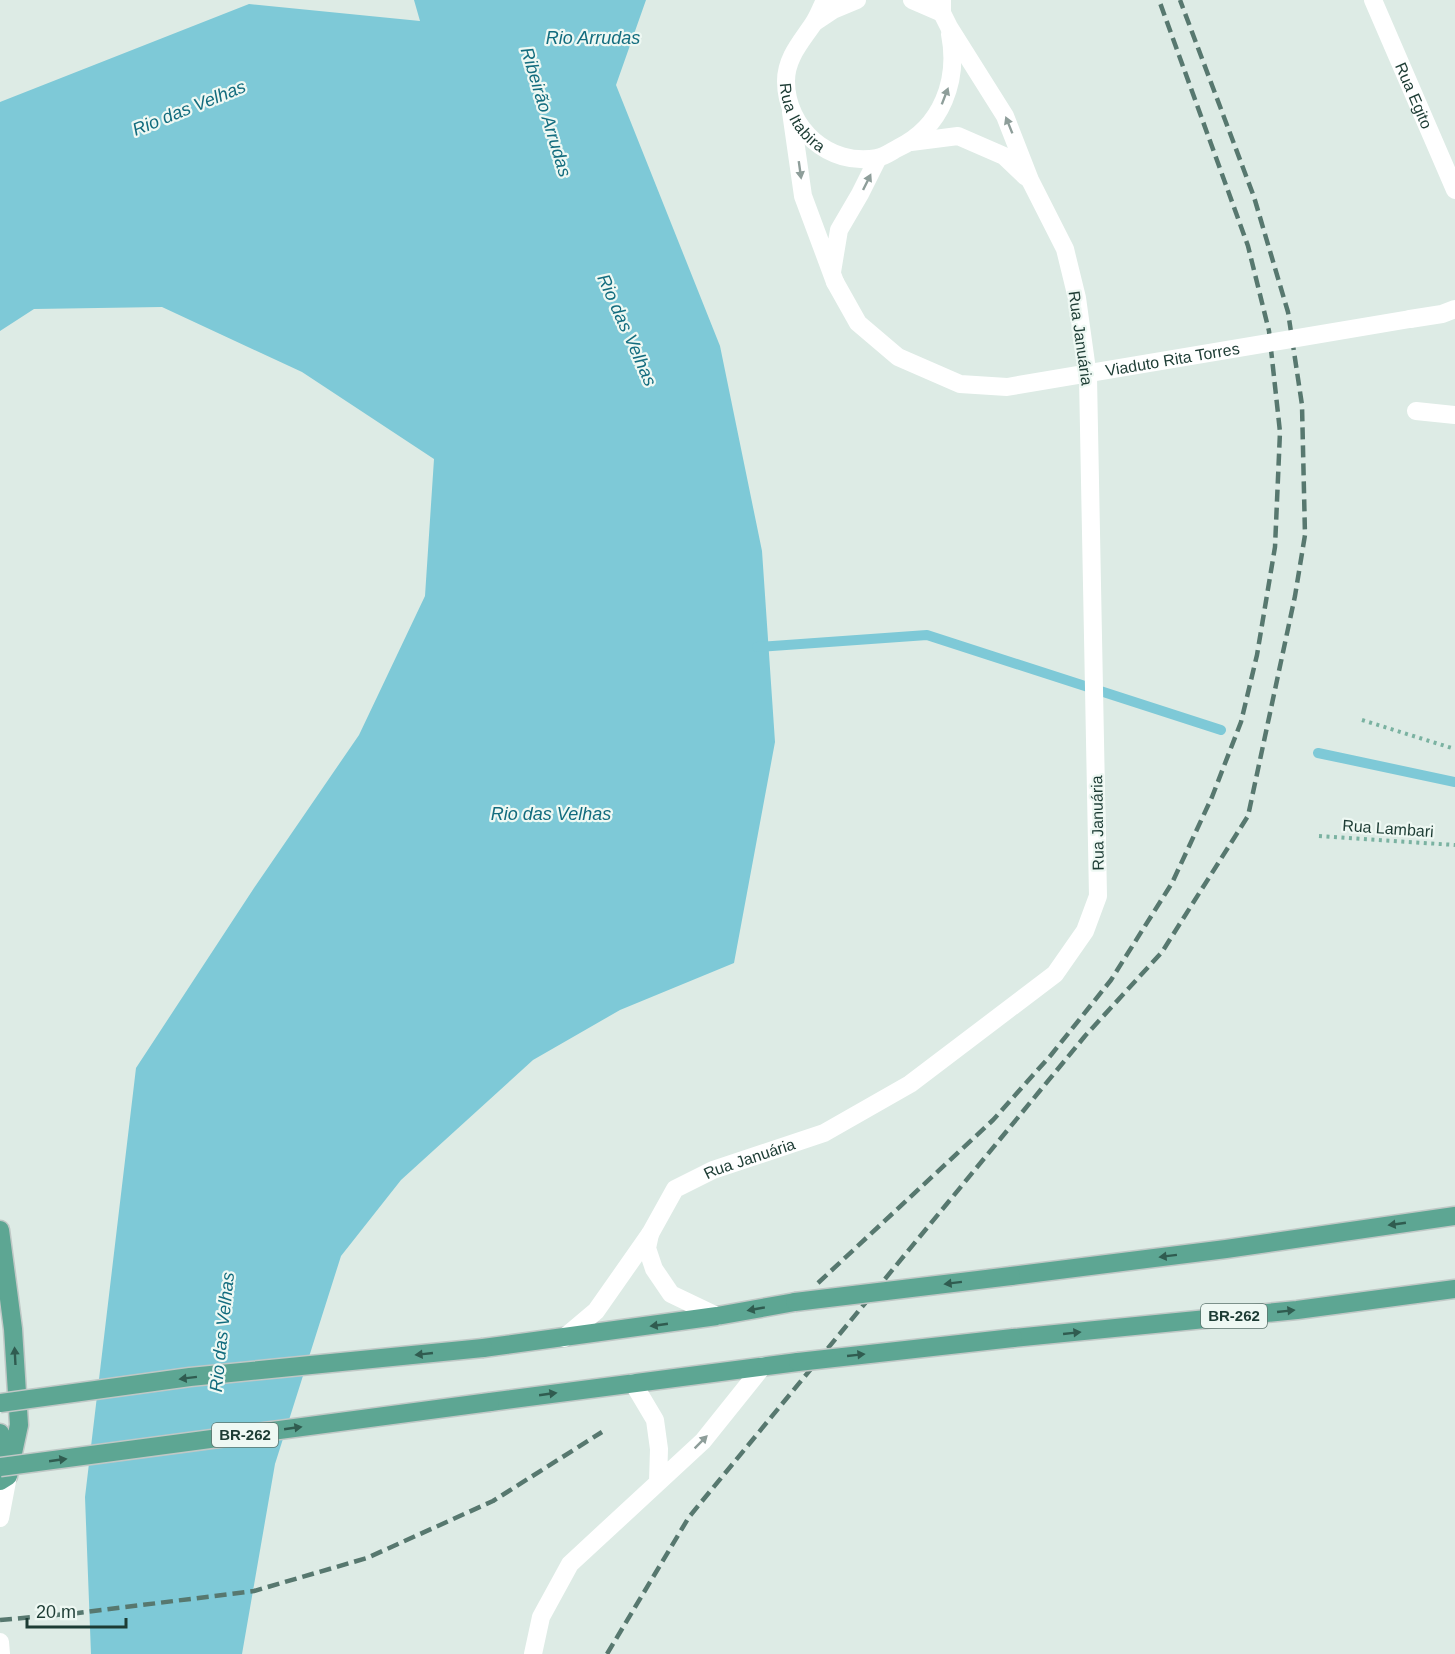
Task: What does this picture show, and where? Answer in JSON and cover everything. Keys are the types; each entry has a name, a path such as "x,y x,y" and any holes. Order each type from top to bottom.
{"main road":[{"path":"0,1402 190,1377 564,1338 717,1316 795,1302 1226,1249 1455,1216"},
{"path":"0,1230 13,1329 19,1425 3,1475"},
{"name":"BR-262","path":"3,1475 490,1402 764,1366 1013,1338 1297,1310 1455,1289"},
{"path":"0,1433 3,1475"}],"street":[{"name":"Rua Itabira","path":"825,0 814,23 794,48 786,80 791,112 805,134 827,151 852,159 878,158 911,142"},
{"path":"814,23 833,10 857,0"},
{"path":"911,142 930,125 944,103 952,78 954,52 944,13 912,0"},
{"name":"Rua Egito","path":"1373,0 1455,190"},
{"name":"Rua Januária","path":"564,1338 596,1311 650,1234 675,1189 713,1170 824,1133 910,1084 1055,974 1085,931 1098,896 1088,377 1077,298 1065,249 1030,180 1005,116 944,13"},
{"name":"Viaduto Rita Torres","path":"791,112 803,196 833,278 858,323 898,357 960,384 1007,387 1451,314"},
{"name":"Rua Januária","path":"911,142 958,135 1004,156 1030,180"},
{"path":"833,278 839,230 878,158"},
{"path":"1416,411 1455,415"},
{"path":"650,1234 647,1248 654,1269 671,1294 717,1316"},
{"path":"534,1654 541,1617 570,1564 703,1441 764,1366"},
{"path":"633,1383 655,1420 659,1449 658,1482"},
{"path":"0,1518 3,1475"},
{"path":"0,1642 1,1654"}],"path":[{"path":"1362,720 1455,749"},
{"name":"Rua Lambari","path":"1319,836 1455,845"}],"water":[{"name":"Rio das Velhas","path":"414,0 646,0 616,85 720,346 762,551 775,742 734,963 620,1010 533,1060 401,1180 341,1256 275,1464 242,1654 91,1654 85,1497 136,1068 254,888 359,735 425,596 434,459 302,372 162,307 34,309 0,331 0,102 249,4 420,21"}],"waterway":[{"path":"757,647 927,635 1221,730"},
{"path":"1318,753 1455,782"}],"railway":[{"path":"818,1283 993,1120 1051,1055 1111,980 1172,883 1212,797 1241,722 1257,655 1275,547 1280,432 1269,331 1248,246 1159,0"},
{"path":"607,1654 689,1517 1085,1036 1162,952 1248,816 1295,596 1305,535 1302,405 1288,312 1254,197 1180,0"},
{"path":"0,1620 78,1613 254,1591 367,1558 493,1501 602,1432"}],"water label":[{"name":"Rio Arrudas","path":"593,38"},
{"name":"Ribeirão Arrudas","path":"546,112"}]}
